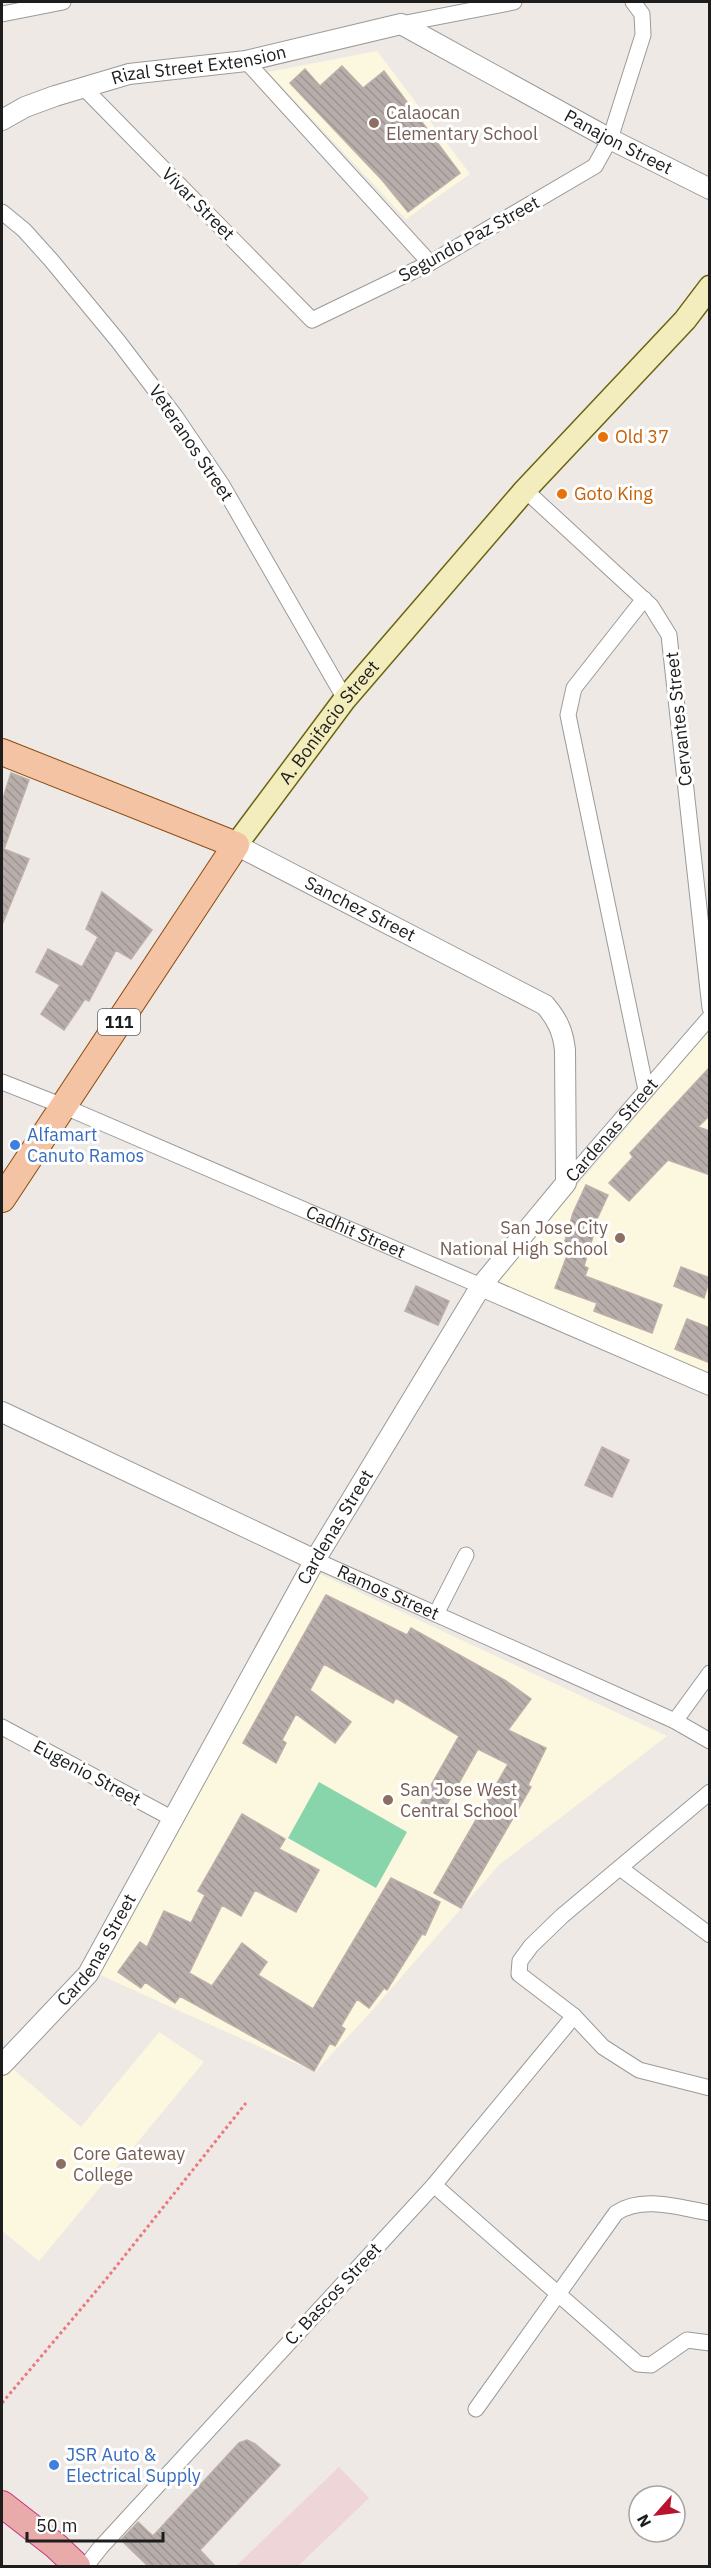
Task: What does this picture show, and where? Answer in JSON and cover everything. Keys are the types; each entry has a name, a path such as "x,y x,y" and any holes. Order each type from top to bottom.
{"highway":[{"path":"2,2504 56,2546 77,2566"}],"main road":[{"name":"A. Bonifacio Street","path":"2,1199 236,845 345,699 525,490 685,320 710,287"},
{"name":"Sanchez Street","path":"2,752 236,845"}],"street":[{"path":"2,14 63,2"},
{"path":"401,24 514,2"},
{"name":"Segundo Paz Street","path":"312,320 430,263 596,166 610,139 643,35 642,15 633,2"},
{"name":"Rizal Street Extension","path":"2,120 25,107 129,74 246,61 401,24"},
{"name":"Panajon Street","path":"401,24 610,139 710,189"},
{"path":"246,61 430,263"},
{"name":"Vivar Street","path":"83,87 312,320"},
{"name":"Veteranos Street","path":"2,213 24,230 51,260 175,416 222,485 345,699"},
{"name":"Cervantes Street","path":"525,490 644,599 662,621 669,635 673,652 710,1008"},
{"path":"644,599 574,688 568,715 646,1090"},
{"name":"Sanchez Street","path":"236,845 545,1005 556,1019 563,1035 565,1050 566,1183"},
{"name":"Cardenas Street","path":"2,2065 88,1974 315,1560 481,1286 566,1183 710,1017"},
{"name":"Cadhit Street","path":"2,1082 63,1106 710,1385"},
{"name":"Ramos Street","path":"2,1412 315,1560 675,1721 710,1741"},
{"path":"436,1614 465,1555"},
{"path":"675,1721 710,1673"},
{"name":"Eugenio Street","path":"2,1726 173,1819"},
{"path":"710,1792 562,1916 531,1946 520,1961 519,1974 574,2016 603,2048 639,2070 710,2088"},
{"path":"620,1868 710,1935"},
{"name":"C. Bascos Street","path":"86,2566 434,2185 574,2016"},
{"path":"434,2185 632,2360 642,2365 656,2362 687,2340 710,2343"},
{"path":"476,2409 616,2213 624,2208 653,2203 710,2213"}],"path":[{"path":"2,2403 107,2278 246,2103"}],"shaded area":[{"name":"Calaocan Elementary School","path":"377,51 470,174 406,219 268,72"},
{"name":"San Jose City National High School","path":"709,1031 709,1379 494,1283"},
{"name":"San Jose West Central School","path":"318,1573 667,1736 499,1865 370,2013 315,2072 98,1974"},
{"name":"Core Gateway College","path":"159,2032 204,2062 39,2261 2,2231 2,2070 7,2064 81,2127"},
{"path":"339,2467 369,2498 298,2566 236,2566"}],"green space":[{"path":"319,1782 407,1832 376,1888 288,1838"}],"building":[{"name":"Calaocan Elementary School","path":"342,66 363,88 384,71 460,173 408,212 382,180 290,83 305,69 320,86"},
{"path":"11,773 29,780 4,849 29,859 2,925 2,801"},
{"path":"102,892 152,930 131,959 116,950 89,1001 85,999 64,1030 41,1014 60,985 36,972 48,949 82,967 98,937 86,929"},
{"path":"710,1067 710,1115 698,1127 710,1131 710,1175 668,1160 629,1201 609,1183 633,1157 630,1153"},
{"path":"586,1185 608,1195 591,1232 594,1233 584,1266 588,1268 585,1276 662,1305 652,1333 594,1311 597,1303 555,1288 569,1250 563,1248 573,1213"},
{"path":"681,1267 710,1278 704,1298 674,1286"},
{"path":"416,1286 449,1301 438,1325 405,1311"},
{"path":"687,1319 710,1328 710,1363 675,1349"},
{"path":"602,1447 629,1460 612,1497 585,1485"},
{"path":"326,1595 407,1635 411,1628 506,1681 531,1699 508,1730 546,1748 528,1785 531,1787 461,1908 434,1893 508,1764 478,1749 441,1815 421,1803 459,1736 396,1698 393,1703 324,1664 310,1690 351,1722 335,1743 296,1714 282,1740 286,1743 276,1763 243,1743"},
{"path":"242,1814 285,1839 279,1849 319,1870 296,1912 255,1890 241,1916 222,1905 189,1973 212,1986 242,1943 267,1962 258,1975 313,2009 391,1878 440,1902 425,1935 422,1934 387,1990 384,1988 369,2008 357,1999 341,2026 345,2029 335,2046 330,2043 314,2071 180,1996 175,2003 145,1982 141,1988 118,1972 140,1942 147,1947 164,1911 191,1923 205,1895 198,1891"},
{"path":"247,2440 280,2465 200,2550 215,2566 148,2566 121,2540 138,2522 153,2536 239,2443"}],"place":[{"name":"Calaocan Elementary School","path":"374,123"},
{"name":"Old 37","path":"603,437"},
{"name":"Goto King","path":"562,494"},
{"name":"Alfamart Canuto Ramos","path":"15,1145"},
{"name":"San Jose City National High School","path":"620,1238"},
{"name":"San Jose West Central School","path":"388,1800"},
{"name":"Core Gateway College","path":"61,2164"},
{"name":"JSR Auto & Electrical Supply","path":"54,2465"}]}
